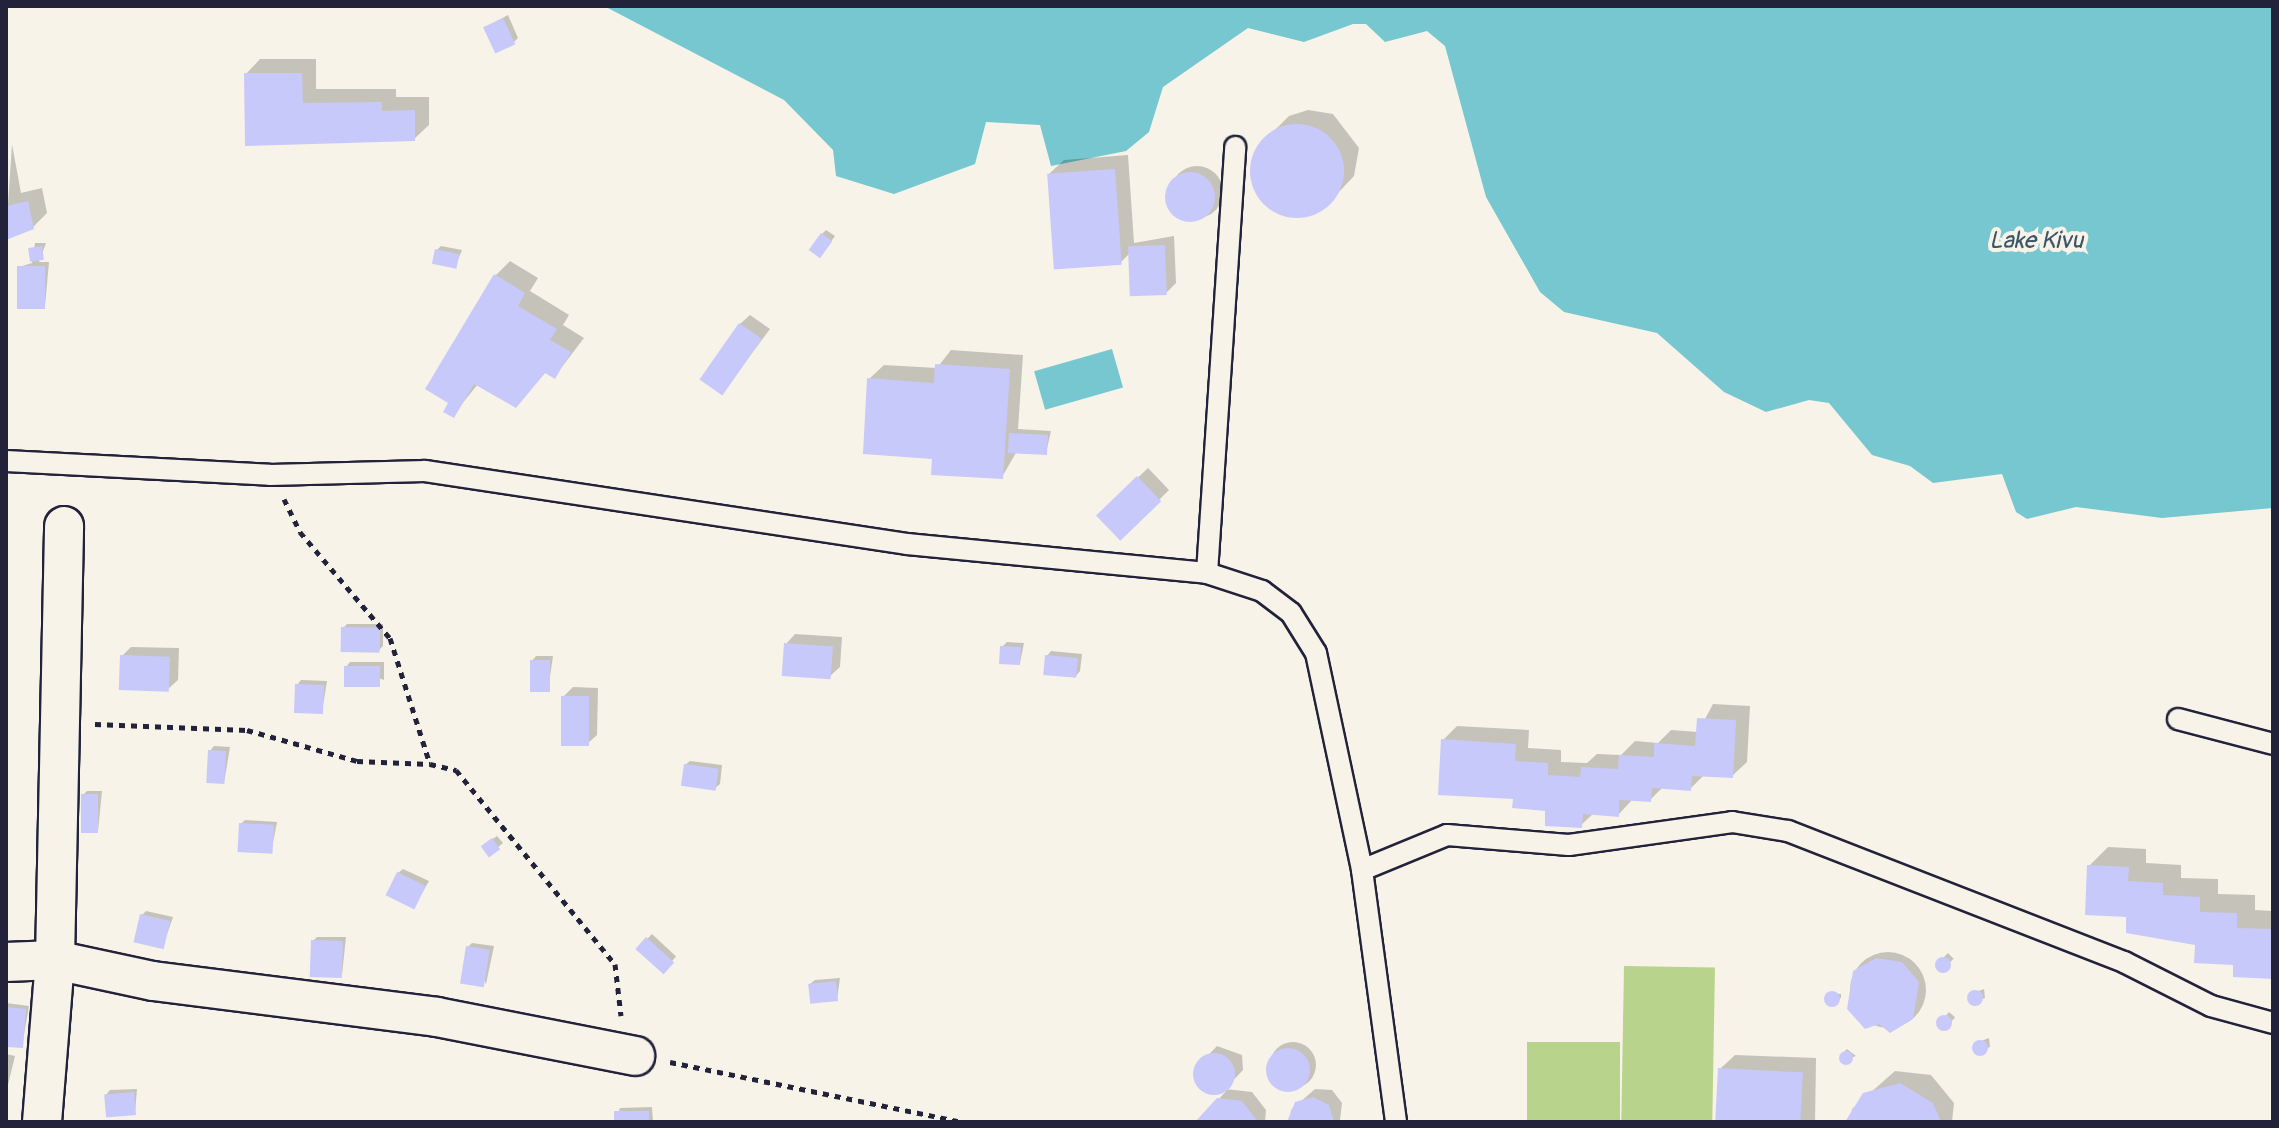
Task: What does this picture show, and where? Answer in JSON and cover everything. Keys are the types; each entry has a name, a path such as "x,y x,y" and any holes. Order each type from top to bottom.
{"street":[{"path":"42,1122 55,960 55,723 64,526"},
{"path":"6,962 55,960 153,981 437,1017 635,1056"}],"lane":[{"path":"1207,573 1235,147"},
{"path":"6,461 270,475 425,471 907,544 1207,573 1262,591 1291,613 1316,653 1362,870 1396,1122"},
{"path":"2178,719 2273,744"},
{"path":"1362,870 1447,835 1544,846 1732,822 1788,831 2124,962 2211,1006 2273,1023"}],"path":[{"path":"270,475 300,532 390,638 430,764"},
{"path":"55,723 247,730 357,761 430,764 456,770 615,964 623,1027 635,1056 962,1122"}],"green space":[{"path":"1624,966 1715,968 1712,1122 1621,1122"},
{"path":"1527,1042 1620,1042 1620,1122 1527,1122"}],"water":[{"name":"Lake Kivu","path":"604,6 2273,6 2273,508 2162,518 2076,507 2027,519 2016,512 2002,474 1933,483 1910,466 1872,455 1829,403 1809,400 1766,412 1724,392 1657,333 1564,312 1540,292 1486,197 1445,46 1427,31 1385,42 1366,24 1353,24 1304,42 1248,28 1163,87 1149,132 1126,151 1051,166 1040,125 986,122 975,164 894,194 836,176 833,150 784,100"},
{"path":"1112,349 1123,387 1045,410 1034,371"}],"building":[{"path":"503,18 515,44 495,54 483,27"},
{"path":"244,73 302,73 303,103 382,102 382,111 415,110 415,141 245,146"},
{"path":"1297,124 1315,127 1330,138 1341,153 1344,171 1341,189 1330,204 1315,215 1297,218 1279,215 1264,204 1253,189 1250,171 1253,153 1264,138 1279,127"},
{"path":"1115,169 1122,265 1054,270 1047,174"},
{"path":"1190,172 1207,180 1215,197 1207,214 1190,222 1173,214 1165,197 1173,180"},
{"path":"28,201 34,229 6,240 6,206"},
{"path":"821,233 832,241 820,258 809,250"},
{"path":"1165,245 1167,295 1130,296 1128,246"},
{"path":"42,246 44,260 30,262 28,248"},
{"path":"435,249 459,254 456,269 432,264"},
{"path":"17,266 45,266 45,309 17,309"},
{"path":"494,274 525,293 518,306 557,329 550,340 571,352 555,379 545,373 516,408 474,384 454,418 443,412 448,403 425,389"},
{"path":"739,323 762,339 722,396 699,380"},
{"path":"935,364 1010,369 1003,479 931,475 932,459 863,454 867,378 934,383"},
{"path":"1009,433 1048,435 1047,455 1008,453"},
{"path":"1137,476 1161,501 1120,541 1096,516"},
{"path":"341,627 380,628 380,653 341,652"},
{"path":"784,643 833,646 831,679 782,676"},
{"path":"1000,646 1021,647 1020,665 999,664"},
{"path":"120,655 170,657 169,692 119,690"},
{"path":"1045,655 1078,658 1076,678 1043,675"},
{"path":"530,660 550,660 550,692 530,692"},
{"path":"344,666 380,666 380,687 344,687"},
{"path":"295,684 324,685 323,714 294,713"},
{"path":"561,696 589,696 589,746 561,746"},
{"path":"1697,718 1736,720 1733,778 1692,776 1691,791 1652,788 1651,802 1619,800 1619,817 1583,814 1582,828 1545,826 1545,811 1512,808 1513,799 1438,795 1441,739 1516,744 1515,761 1548,763 1548,775 1580,777 1581,767 1618,769 1619,755 1654,757 1654,743 1695,746"},
{"path":"208,750 226,751 224,784 206,783"},
{"path":"684,764 719,769 716,791 681,786"},
{"path":"81,794 98,794 98,833 81,833"},
{"path":"239,823 274,825 272,854 237,852"},
{"path":"492,838 500,849 489,858 481,846"},
{"path":"2087,865 2129,867 2128,881 2163,883 2163,895 2200,897 2200,912 2237,913 2237,928 2273,929 2273,979 2233,977 2233,965 2194,963 2195,945 2126,933 2126,917 2085,915"},
{"path":"397,872 426,886 414,909 386,895"},
{"path":"140,914 170,921 164,949 133,942"},
{"path":"646,937 674,962 664,974 635,949"},
{"path":"311,940 343,941 342,978 310,977"},
{"path":"466,946 490,950 484,987 460,984"},
{"path":"1943,957 1949,959 1949,971 1943,973 1937,971 1935,965 1937,959"},
{"path":"1876,958 1902,962 1919,982 1913,1019 1890,1033 1879,1024 1865,1029 1847,1009 1853,971"},
{"path":"836,981 838,1001 810,1004 808,984"},
{"path":"1975,990 1981,992 1981,1004 1975,1006 1969,1004 1967,998 1969,992"},
{"path":"1832,991 1838,993 1838,1005 1832,1007 1826,1005 1824,999 1826,993"},
{"path":"6,1007 26,1009 23,1048 6,1047"},
{"path":"1944,1015 1950,1017 1950,1029 1944,1031 1938,1029 1936,1023 1938,1017"},
{"path":"1980,1040 1986,1042 1986,1054 1980,1056 1974,1054 1972,1048 1974,1042"},
{"path":"1288,1048 1303,1055 1310,1070 1303,1085 1288,1092 1273,1085 1266,1070 1273,1055"},
{"path":"1846,1051 1853,1058 1846,1065 1839,1058"},
{"path":"1214,1053 1229,1059 1235,1074 1229,1089 1214,1095 1199,1089 1193,1074 1199,1059"},
{"path":"1718,1068 1803,1072 1800,1122 1715,1122"},
{"path":"1900,1083 1933,1103 1941,1122 1845,1122 1863,1093"},
{"path":"134,1092 136,1115 106,1118 104,1095"},
{"path":"1313,1097 1329,1105 1334,1122 1287,1122 1295,1102"},
{"path":"1217,1098 1242,1101 1258,1122 1195,1122"},
{"path":"614,1111 649,1111 649,1122 614,1122"}]}
